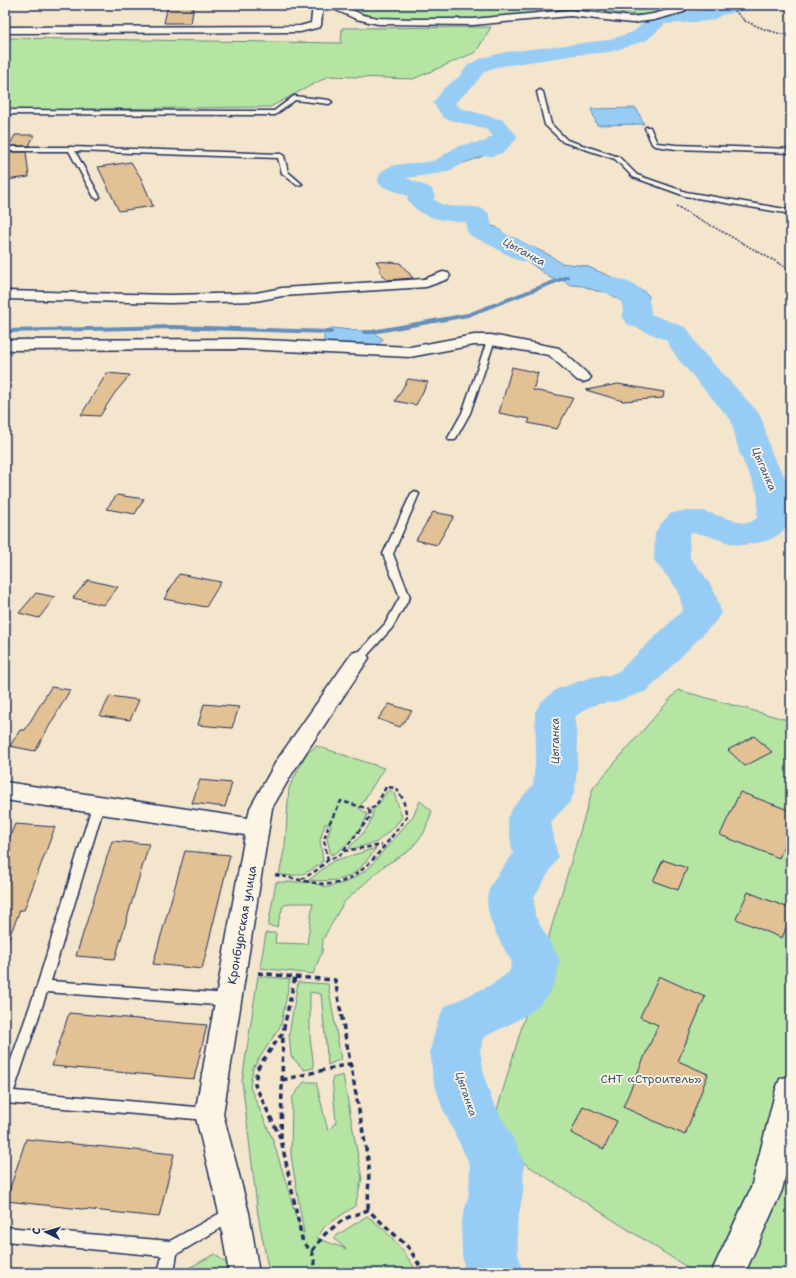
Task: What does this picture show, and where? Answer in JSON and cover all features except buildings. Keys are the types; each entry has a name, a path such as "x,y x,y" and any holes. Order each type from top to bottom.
{"street":[{"path":"5,30 300,30 316,25 318,5"},
{"path":"333,5 360,17 378,21 473,22 570,13 632,20 654,17 680,10 684,5"},
{"path":"5,295 169,299 256,297 282,292 426,283 443,276"},
{"path":"5,345 242,344 410,352 474,340 491,340 554,351 583,377"},
{"name":"Кронбургская улица","path":"244,1273 234,1213 209,1114 258,828 262,808 285,766 359,658"},
{"path":"5,791 98,806 258,828"},
{"path":"728,1273 766,1190 791,1089"}],"lane":[{"path":"540,92 548,126 566,141 616,158 635,176 685,194 791,212"},
{"path":"5,112 275,113 294,98 329,102"},
{"path":"648,128 655,144 676,147 791,151"},
{"path":"5,149 71,149 281,156 286,173 299,184"},
{"path":"71,149 97,197"},
{"path":"452,438 466,413 491,340"},
{"path":"359,658 389,626 405,597 388,554 415,494"},
{"path":"98,806 43,986 8,1076 5,1097 209,1114"},
{"path":"43,986 229,1000"},
{"path":"5,1234 171,1249 234,1213"},
{"path":"166,1273 171,1249"}],"path":[{"path":"718,5 735,11 745,21 791,37"},
{"path":"672,202 684,211 791,270"},
{"path":"275,876 329,884 346,880 363,870 406,817 403,799 396,788 386,787 376,806 369,809 341,801 329,824 324,840 328,860"},
{"path":"343,852 370,817 369,809"},
{"path":"302,879 317,870 328,860 343,852 383,845"},
{"path":"258,973 335,980 368,1165 368,1210 408,1248 424,1273"},
{"path":"295,977 283,1032 281,1139 303,1243 312,1251 317,1273"},
{"path":"281,1139 255,1085 257,1069 283,1032"},
{"path":"282,1080 349,1064"},
{"path":"312,1251 326,1234 344,1219 368,1210"}],"green space":[{"path":"338,5 674,5 663,13 640,15 577,10 536,13 504,19 463,21 374,18"},
{"path":"491,27 476,52 413,79 329,76 270,107 5,110 5,38 341,43 342,28"},
{"name":"СНТ «Строитель»","path":"678,690 791,721 791,1273 696,1273 488,1140 593,788"},
{"path":"316,746 384,768 359,808 367,814 366,819 353,838 342,849 331,855 327,839 331,825 325,824 320,840 323,861 313,869 303,874 279,875 285,846 289,788 306,754"},
{"path":"390,790 394,793 402,817 395,826 377,842 352,849 349,848 365,831 371,821 373,810 385,794"},
{"path":"420,801 432,811 424,833 409,851 384,866 344,902 323,939 322,952 313,974 260,968 266,933 276,933 275,943 307,944 313,903 290,903 283,906 277,927 268,926 276,882 310,882 327,887 347,882 368,869 413,816"},
{"path":"376,848 362,866 348,876 341,879 332,880 309,880 333,861"},
{"path":"258,976 290,979 281,1025 253,1068 250,1087 273,1140 300,1229 298,1230 304,1233 291,1156 292,1098 304,1082 316,1082 328,1131 336,1122 332,1078 343,1075 362,1178 355,1206 324,1227 317,1238 346,1249 333,1238 367,1216 383,1228 396,1242 418,1273 269,1273 258,1215 242,1081"},
{"path":"298,982 328,984 341,1059 328,1065 321,994 310,992 310,1038 314,1068 304,1070 291,1056 289,1034"},
{"path":"215,1254 227,1264 227,1273 185,1273 185,1270"}],"water":[{"path":"636,108 644,124 597,125 591,109"},
{"path":"487,145 503,145 499,149 452,167 437,170 434,168 463,151"},
{"path":"433,205 456,211 456,217 452,219 439,218 422,208"},
{"path":"491,226 496,227 507,236 517,239 551,256 561,263 586,266 644,291 649,296 642,317 637,318 633,316 636,308 607,292 596,291 583,286 571,285 561,280 552,279 530,263 515,257 503,248 471,235 471,233"},
{"path":"331,328 372,332 383,339 376,347 324,344 324,332"}],"waterway":[{"name":"Цыганка","path":"526,254 499,239 480,231 478,217 473,215 451,214 437,211 419,199 423,196 422,193 390,181 390,178 402,171 439,167 470,150 495,148 497,145 496,143 507,137 495,125 478,119 452,113 444,103 452,93 468,80 475,69 489,62 506,58 610,46 640,36 660,19 708,15 716,10 743,5"},
{"path":"364,332 372,332 468,315 567,277"},
{"name":"Цыганка","path":"494,1273 490,1255 489,1224 496,1193 497,1162 468,1107 459,1079 455,1051 462,1023 520,993 527,987 532,979 536,960 512,917 511,894 536,857 529,818 554,791 557,754 555,712 571,699 592,691 614,688 633,681 702,613 701,603 696,589 672,560 672,533 682,522 703,522 742,534 761,531 773,522 775,510 772,485 755,452 746,418 688,353 677,334 637,318 636,305 631,295 621,288 607,284"},
{"path":"5,331 173,327 331,332"}]}
